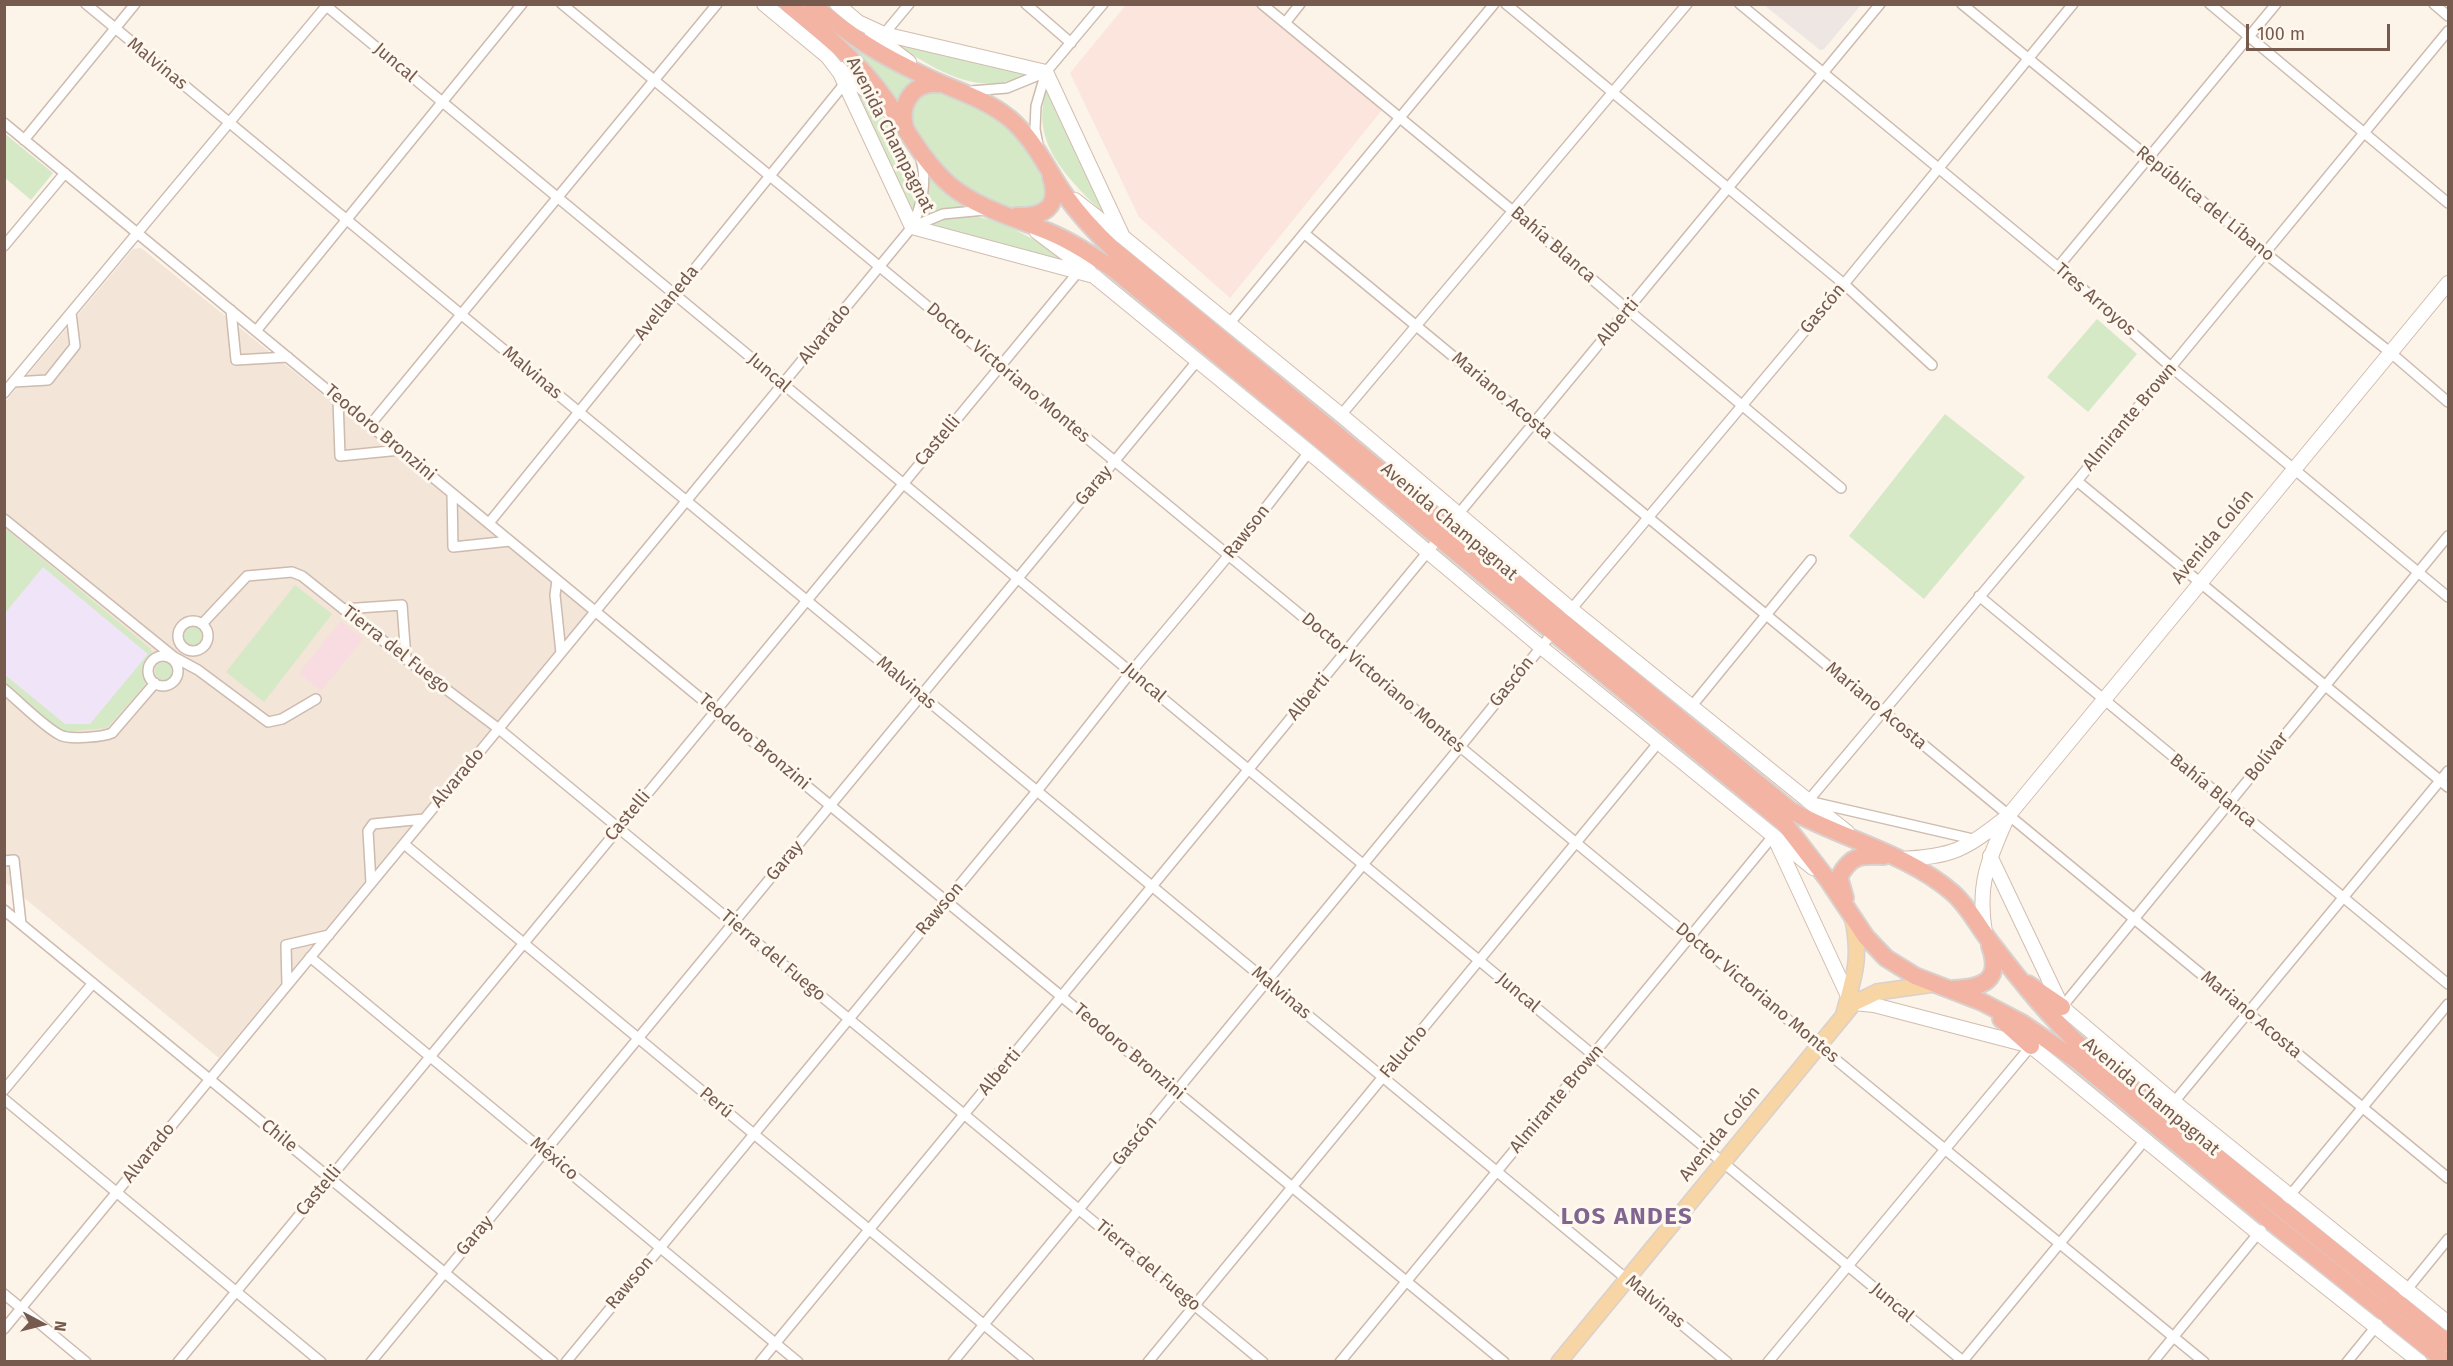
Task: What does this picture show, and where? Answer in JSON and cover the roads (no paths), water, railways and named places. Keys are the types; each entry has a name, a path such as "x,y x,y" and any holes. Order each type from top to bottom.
{"highway":[{"name":"Avenida Champagnat","path":"788,4 855,63 883,96 933,169 952,187 976,202 1067,241 1116,271 1449,526"},
{"name":"Avenida Champagnat","path":"812,4 866,46 929,78 983,100 1003,114 1031,140 1059,185 1091,226 1114,250 1790,810 1818,825 1894,858 1932,878 1952,893 1970,910 2018,978 2045,1011 2086,1051 2274,1214"},
{"path":"914,144 905,126 903,114 911,94 916,88 928,83 949,87"},
{"path":"1001,212 1032,216 1046,210 1052,201 1054,190 1044,160"},
{"name":"Avenida Champagnat","path":"1562,621 1784,823 1800,841 1866,937 1886,958 1907,972 1982,1002 2022,1023 2079,1062 2392,1307 2448,1343"},
{"name":"Avenida Colón","path":"1850,914 1839,877 1847,864 1862,855 1894,858"},
{"name":"Avenida Colón","path":"1940,987 1976,987 1989,980 1994,966 1994,955 1987,936"},
{"path":"2018,978 2062,1007"},
{"path":"1982,1002 2031,1046"},
{"name":"Avenida Champagnat","path":"2392,1307 2446,1362"}],"main road":[{"name":"Avenida Colón","path":"1559,1362 1843,1016 1851,1000 1858,954 1850,914"},
{"name":"Avenida Colón","path":"1851,1000 1877,992 1940,987"}],"street":[{"name":"Malvinas","path":"86,4 1727,1362"},
{"path":"24,140 135,4"},
{"path":"256,331 522,4"},
{"name":"Doctor Victoriano Montes","path":"562,4 1461,747 1818,1046 2204,1362"},
{"path":"370,425 717,4"},
{"name":"Avenida Champagnat","path":"764,4 898,118"},
{"name":"Avenida Champagnat","path":"837,4 929,78"},
{"path":"884,34 909,4"},
{"path":"1026,4 1071,43"},
{"path":"1044,160 1037,140 1035,117 1046,72 1103,4"},
{"name":"Bahía Blanca","path":"1262,4 1401,117 1841,488"},
{"path":"1285,23 1300,4"},
{"path":"1229,324 1494,4"},
{"path":"1506,4 1844,284 1932,365"},
{"path":"1341,416 1687,4"},
{"name":"Tres Arroyos","path":"1740,4 2058,267 2171,367 2448,597"},
{"name":"Alberti","path":"760,1362 1880,4"},
{"name":"República del Líbano","path":"1962,4 2448,402"},
{"name":"Gascón","path":"953,1362 2073,4"},
{"path":"2210,4 2448,203"},
{"path":"2058,267 2276,4"},
{"path":"2434,4 2448,16"},
{"path":"4,393 326,5"},
{"name":"Juncal","path":"326,5 1963,1361"},
{"name":"Avenida Champagnat","path":"858,22 884,34 1046,72 1123,237"},
{"name":"Almirante Brown","path":"1808,801 2077,481 2448,31"},
{"name":"Avenida Champagnat","path":"827,56 845,83 912,227 1094,276"},
{"path":"949,87 976,92 997,91 1046,72"},
{"name":"Avellaneda","path":"489,523 845,83"},
{"name":"Teodoro Bronzini","path":"4,123 1504,1362"},
{"name":"Alvarado","path":"4,1329 912,227 920,210 924,184 922,166 914,144"},
{"path":"4,246 65,173"},
{"name":"Avenida Champagnat","path":"1059,185 1081,206 1123,237 1341,416 1449,526 1562,621 1691,707 1860,843"},
{"name":"Alvarado","path":"912,227 926,219 951,212 978,210 1001,212"},
{"name":"Avenida Champagnat","path":"1024,222 1198,360 1541,647 1828,880"},
{"name":"Mariano Acosta","path":"1305,234 2448,1178"},
{"name":"Castelli","path":"178,1362 1079,271"},
{"name":"Avenida Colón","path":"1894,858 1934,858 1956,851 1977,840 2008,816 2448,283"},
{"path":"231,310 236,360 288,357"},
{"path":"13,382 48,380 75,346 71,313"},
{"name":"Garay","path":"371,1362 1198,360"},
{"path":"338,399 340,456 400,450"},
{"name":"Rawson","path":"566,1362 1037,791 1309,452"},
{"path":"2077,481 2448,788"},
{"path":"452,493 453,547 510,541"},
{"path":"4,519 173,658 198,670 268,722 282,719 316,699"},
{"name":"Bolívar","path":"2062,1007 2448,536"},
{"path":"1691,707 1811,560"},
{"name":"Tierra del Fuego","path":"202,624 241,580 253,574 298,573 499,729 1263,1362"},
{"path":"557,580 555,595 561,653"},
{"name":"Bahía Blanca","path":"1979,596 2448,984"},
{"path":"343,609 402,605 406,659"},
{"path":"192,621 202,624 207,637 204,646 190,651 182,646 178,638 183,625 192,621"},
{"path":"173,658 182,646"},
{"path":"163,656 173,658 178,667 174,680 166,685 155,682 149,672 151,663 163,656"},
{"path":"4,690 60,736 104,736 112,733 155,682"},
{"name":"Falucho","path":"1148,1362 1659,742"},
{"path":"2174,1102 2448,771"},
{"name":"Avenida Champagnat","path":"1808,801 1977,840"},
{"name":"Avenida Colón","path":"1987,936 1981,908 1982,885 1990,856 2008,816"},
{"path":"371,883 368,831 373,824 424,819"},
{"name":"Avenida Champagnat","path":"1773,836 1851,1000 2031,1046 2145,1140 2274,1214 2392,1307 2448,1323"},
{"name":"Almirante Brown","path":"1340,1362 1773,836"},
{"name":"Perú","path":"404,844 1029,1362"},
{"name":"Avenida Champagnat","path":"1990,856 2062,1007 2174,1102 2274,1214"},
{"path":"4,861 14,860 21,924"},
{"name":"Chile","path":"4,910 553,1362"},
{"path":"287,986 286,945 329,935"},
{"name":"México","path":"310,957 798,1362"},
{"path":"4,1090 93,983"},
{"path":"2153,1362 2448,1005"},
{"path":"1768,1362 2031,1046"},
{"path":"4,1099 321,1362"},
{"path":"1963,1361 2145,1140"},
{"path":"2347,1362 2448,1239"},
{"path":"4,1294 86,1362"},
{"name":"Avenida Champagnat","path":"2392,1307 2420,1362"}],"district":[{"name":"LOS ANDES","path":"1627,1217"}]}
